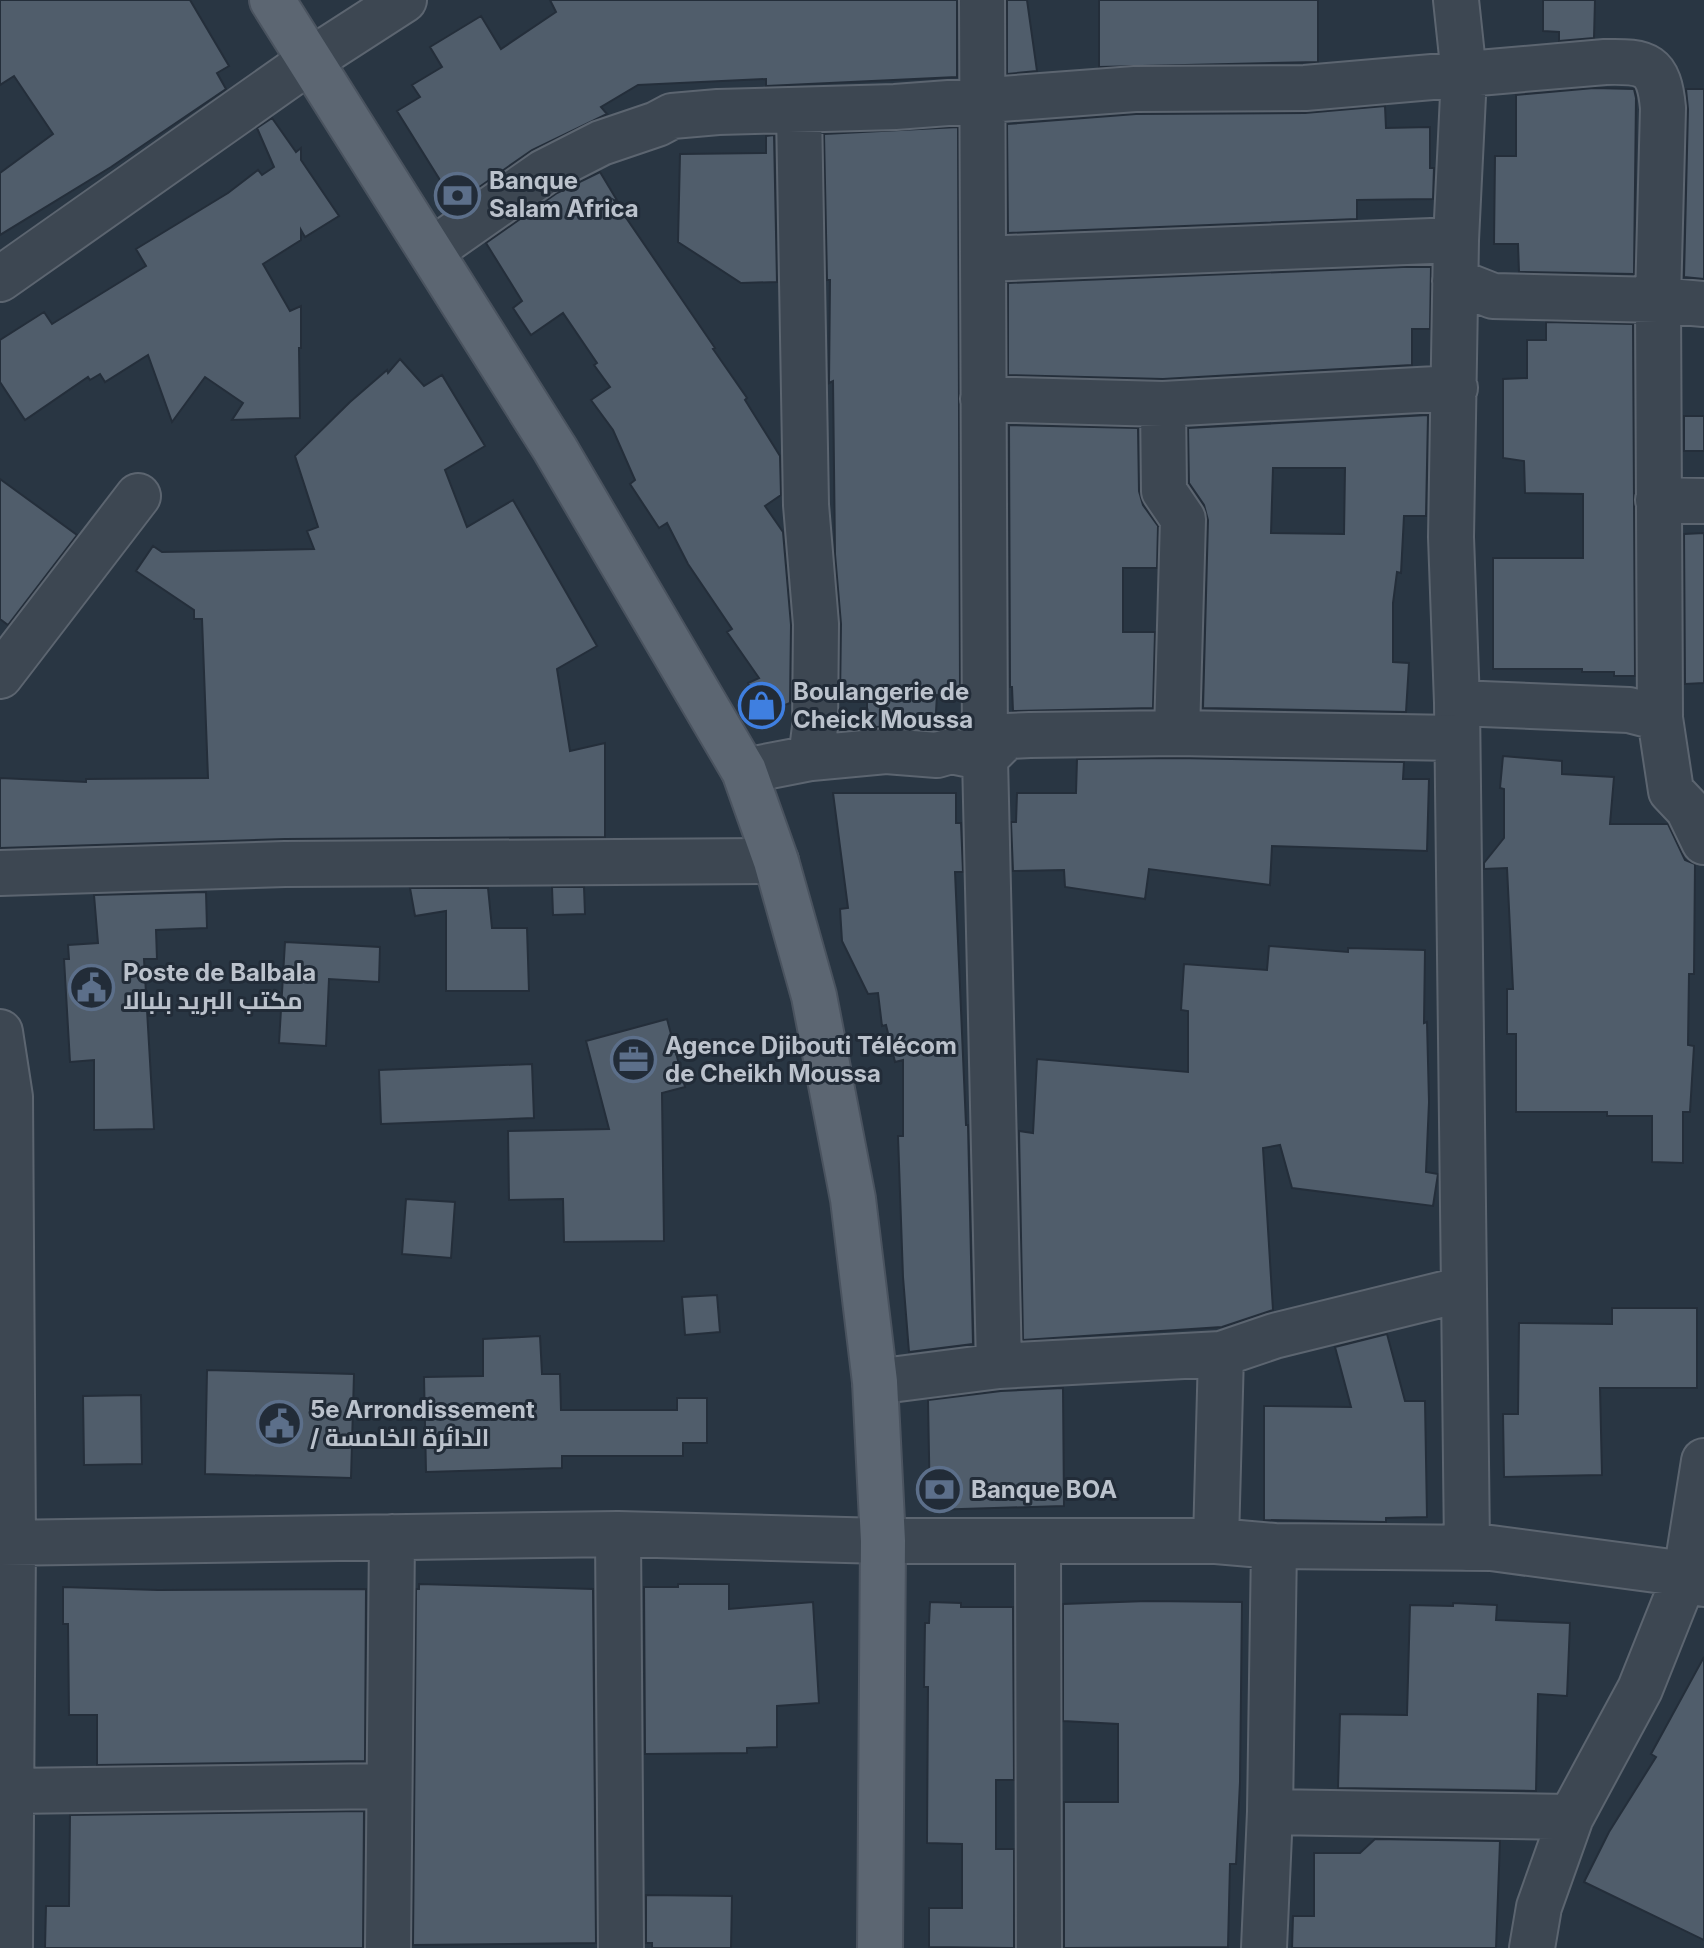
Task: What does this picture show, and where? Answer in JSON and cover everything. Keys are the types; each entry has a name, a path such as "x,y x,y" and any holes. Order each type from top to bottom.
{"main road":[{"path":"272,0 555,449 744,771 776,861 814,996 853,1199 875,1382 883,1541 880,1948"}],"street":[{"path":"0,279 311,60 404,0"},
{"path":"982,0 985,758 999,1366"},
{"path":"1456,0 1464,75 1456,260 1451,537 1467,1548"},
{"path":"431,251 544,172 601,143 672,116 895,107 1135,89 1305,88 1627,62 1644,64 1655,72 1661,87 1663,108 1658,300 1660,718 1671,791 1688,809 1704,842"},
{"path":"799,111 806,505 816,624 815,727 811,758"},
{"path":"984,259 1456,260 1493,296 1704,304"},
{"path":"983,399 1163,404 1455,388"},
{"path":"1163,404 1164,491 1183,519 1177,733"},
{"path":"0,676 138,496"},
{"path":"1658,500 1704,501"},
{"path":"985,758 1007,736 1177,733 1629,710 1660,718"},
{"path":"744,771 811,758 886,751 937,755 951,751 985,758"},
{"path":"0,873 285,864 776,861"},
{"path":"0,1032 10,1097 6,1304 10,1948"},
{"path":"875,1382 999,1366 1221,1354 1274,1336 1464,1289"},
{"path":"1216,1541 1221,1354"},
{"path":"1532,1948 1539,1907 1571,1817 1695,1579 1704,1461"},
{"path":"7,1543 618,1534 1038,1543 1216,1541 1274,1546 1506,1550 1695,1579"},
{"path":"618,1534 621,1948"},
{"path":"388,1948 392,1537"},
{"path":"1038,1543 1039,1948"},
{"path":"1264,1948 1270,1812 1274,1546"},
{"path":"10,1791 389,1786"},
{"path":"1270,1812 1571,1817"}],"building":[{"path":"0,0 190,0 229,66 217,73 226,89 111,167 0,235 0,173 53,134 14,76 0,85"},
{"path":"550,0 957,0 957,77 766,86 766,79 638,85 601,107 607,114 532,150 455,204 397,111 420,97 412,85 442,67 430,47 481,16 501,49 556,12"},
{"path":"1007,0 1027,0 1037,71 1007,74"},
{"path":"1099,0 1318,0 1318,62 1099,67"},
{"path":"1543,0 1595,0 1594,38 1559,41 1559,32 1543,31"},
{"path":"1594,88 1634,89 1636,98 1634,274 1519,272 1518,244 1494,244 1495,156 1516,156 1516,95"},
{"path":"1686,89 1704,89 1704,279 1684,277"},
{"path":"1385,106 1386,128 1430,127 1433,199 1357,200 1357,219 1008,233 1007,124 1136,114 1305,113"},
{"path":"272,118 296,152 301,148 301,160 339,216 305,237 301,230 301,240 263,264 290,311 301,306 300,418 232,420 243,403 205,377 172,422 148,355 105,382 100,374 90,380 88,377 25,420 0,382 0,340 44,312 52,324 146,266 136,249 228,193 258,170 262,175 274,167 257,128"},
{"path":"958,127 960,687 953,687 953,696 937,695 935,729 867,728 867,700 840,700 841,624 835,554 833,381 829,383 830,280 827,280 824,134"},
{"path":"774,135 777,282 741,283 678,242 680,154 766,153 766,136"},
{"path":"600,172 618,202 614,200 747,398 745,400 780,456 781,495 765,506 783,532 791,625 790,703 760,715 748,683 759,678 727,632 732,629 688,564 667,523 659,528 630,484 635,480 613,430 591,400 610,387 594,365 597,363 563,313 531,335 513,308 522,301 486,243 557,193"},
{"path":"1431,267 1430,329 1412,329 1412,365 1163,379 1008,375 1008,283"},
{"path":"1546,322 1633,324 1635,676 1614,676 1614,672 1582,672 1582,669 1493,669 1493,558 1583,558 1583,494 1525,493 1524,461 1503,458 1503,379 1527,378 1527,340 1546,340"},
{"path":"400,359 424,386 442,375 485,446 445,470 467,527 513,500 597,646 557,669 570,751 605,743 605,837 285,839 0,848 0,778 86,782 86,779 208,778 202,619 194,619 194,610 136,571 153,546 162,552 314,549 307,531 318,527 295,456"},
{"path":"1428,415 1426,516 1404,516 1401,573 1397,572 1393,603 1393,662 1409,663 1406,712 1203,708 1208,520 1204,505 1189,483 1188,428","holes":["1273,468 1345,468 1344,534 1271,533"]},
{"path":"1684,416 1704,416 1704,451 1684,451"},
{"path":"1009,425 1138,428 1139,491 1143,505 1158,526 1157,568 1123,568 1123,632 1155,632 1153,708 1013,711 1010,687"},
{"path":"0,479 77,535 8,625 0,619"},
{"path":"1704,533 1704,683 1685,684 1684,534"},
{"path":"1503,756 1562,761 1562,774 1614,777 1610,824 1668,824 1685,860 1695,864 1694,974 1689,974 1688,1045 1694,1046 1690,1112 1683,1112 1683,1163 1652,1162 1652,1116 1607,1116 1607,1112 1516,1112 1516,1034 1507,1034 1507,989 1513,989 1507,868 1484,869 1484,863 1504,838 1504,789 1500,788"},
{"path":"1077,759 1404,762 1403,779 1429,779 1427,851 1272,846 1270,885 1149,869 1145,899 1065,887 1064,870 1013,871 1011,822 1016,822 1017,793 1076,793"},
{"path":"833,793 956,793 956,823 961,823 963,872 955,872 968,1125 973,1344 909,1352 898,1136 903,1136 903,1060 895,1062 886,1025 882,1026 878,993 868,994 842,941 840,909 848,908"},
{"path":"552,887 584,887 585,914 553,915"},
{"path":"410,888 488,888 492,928 527,928 529,991 446,991 446,911 415,916"},
{"path":"206,892 207,928 156,930 157,959 144,959 154,1129 94,1130 94,1060 70,1062 64,959 69,959 68,945 98,943 94,895"},
{"path":"285,942 380,947 379,982 329,979 326,1046 279,1043"},
{"path":"1269,946 1348,952 1348,948 1425,950 1424,1023 1427,1022 1429,1102 1426,1172 1438,1174 1433,1206 1292,1188 1280,1145 1263,1148 1273,1310 1222,1327 1023,1340 1019,1131 1033,1133 1037,1059 1188,1072 1188,1011 1181,1010 1184,964 1267,970"},
{"path":"667,1019 685,1087 662,1093 664,1241 564,1242 563,1199 509,1200 508,1131 609,1129 586,1041"},
{"path":"532,1064 534,1118 381,1124 379,1070"},
{"path":"406,1199 455,1202 451,1258 402,1254"},
{"path":"717,1295 720,1332 685,1335 682,1297"},
{"path":"1612,1308 1697,1308 1697,1388 1600,1388 1602,1475 1504,1477 1503,1414 1518,1414 1519,1323 1612,1324"},
{"path":"1387,1334 1405,1401 1425,1401 1427,1517 1386,1518 1386,1522 1264,1520 1264,1406 1351,1407 1335,1347"},
{"path":"540,1336 542,1374 560,1374 561,1410 677,1410 677,1398 707,1398 707,1443 683,1443 683,1456 562,1456 562,1468 426,1472 424,1377 483,1376 483,1339"},
{"name":"5e Arrondissement / الدائرة الخامسة","path":"207,1370 354,1374 351,1478 205,1474"},
{"path":"1063,1388 1064,1506 930,1510 928,1400 1001,1391"},
{"path":"141,1395 142,1464 84,1465 83,1396"},
{"path":"419,1584 593,1589 596,1943 413,1945 416,1589 419,1589"},
{"path":"678,1584 729,1584 729,1609 813,1602 819,1703 777,1706 777,1747 747,1748 747,1753 645,1754 644,1587 678,1587"},
{"path":"63,1587 366,1589 365,1761 97,1765 97,1715 69,1715 68,1624 63,1624"},
{"path":"930,1602 961,1603 961,1607 1013,1607 1014,1780 996,1780 996,1849 1014,1849 1014,1948 929,1947 929,1908 962,1908 962,1844 927,1843 928,1687 924,1687 925,1623 929,1623"},
{"path":"1242,1602 1240,1782 1236,1864 1230,1864 1228,1947 1064,1948 1064,1802 1118,1802 1118,1724 1063,1721 1063,1604"},
{"path":"1453,1603 1497,1605 1496,1620 1570,1623 1567,1696 1538,1694 1536,1791 1338,1788 1340,1714 1407,1715 1410,1605 1453,1606"},
{"path":"1704,1657 1704,1940 1584,1882 1609,1832 1656,1757 1651,1754"},
{"path":"364,1811 363,1948 45,1948 46,1906 69,1906 70,1815"},
{"path":"1375,1839 1500,1841 1496,1948 1292,1948 1293,1916 1314,1916 1314,1853 1360,1853"},
{"path":"646,1895 732,1896 731,1948 652,1948 652,1943 646,1943"}],"place":[{"name":"Banque Salam Africa","path":"458,195"},
{"name":"Boulangerie de Cheick Moussa","path":"762,706"},
{"name":"Poste de Balbala مكتب البريد بلبالا","path":"92,987"},
{"name":"Agence Djibouti Télécom de Cheikh Moussa","path":"634,1060"},
{"name":"5e Arrondissement / الدائرة الخامسة","path":"279,1424"},
{"name":"Banque BOA","path":"940,1490"}]}
